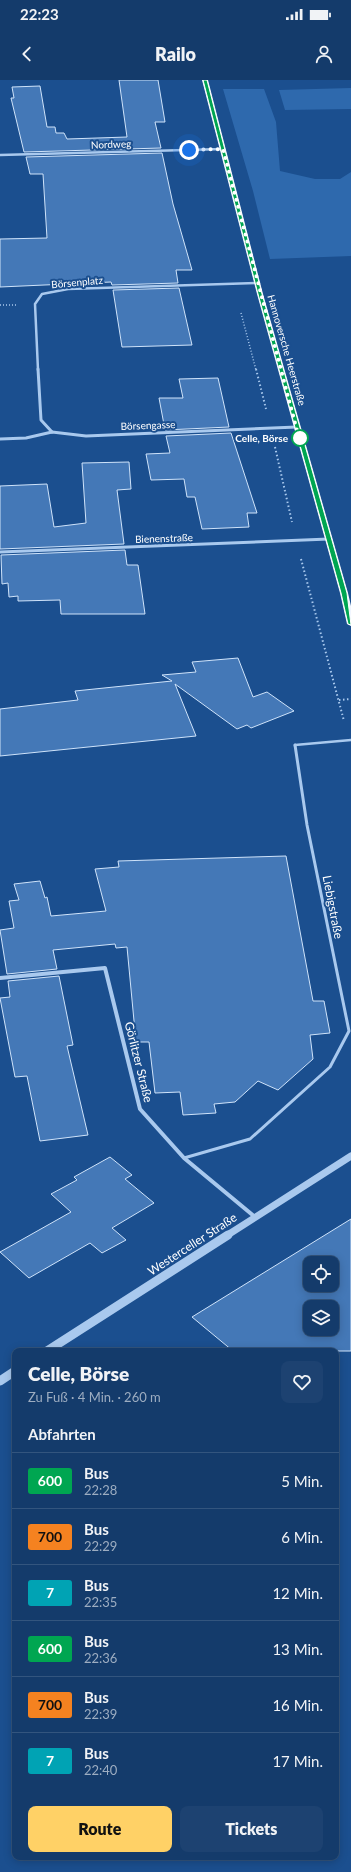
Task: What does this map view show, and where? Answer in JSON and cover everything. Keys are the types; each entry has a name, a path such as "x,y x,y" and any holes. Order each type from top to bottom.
{"main road":[{"name":"Hannoversche Heerstraße","path":"205,80 257,282 297,427 329,539 347,593 351,624"}],"street":[{"name":"Nordweg","path":"0,155 223,149"},
{"name":"Börsenplatz","path":"52,432 41,420 35,304 42,294 68,289 257,282"},
{"name":"Börsengasse","path":"0,439 26,438 52,432 86,436 297,427"},
{"name":"Bienenstraße","path":"0,552 329,539"},
{"name":"Görlitzer Straße","path":"0,978 105,968 140,1109 184,1158 255,1218"},
{"name":"Westerceller Straße","path":"52,1348 351,1156"},
{"path":"0,1381 12,1373"}],"lane":[{"name":"Liebigstraße","path":"184,1158 250,1139 330,1067 349,1031 308,825 295,745 351,740"}],"path":[{"path":"297,540 339,700 351,699"}],"shaded area":[{"path":"351,88 351,109 285,110 279,90"},
{"path":"223,89 264,89 276,122 280,171 315,179 340,179 351,172 351,256 270,259 253,191"}],"building":[{"path":"119,80 158,80 165,122 155,122 161,148 24,152 11,98 14,98 12,87 40,86 47,127 55,127 56,133 64,133 67,139 127,137"},
{"path":"162,153 173,204 192,270 176,270 178,283 112,285 111,282 0,287 0,239 47,238 43,174 30,174 26,157"},
{"path":"179,288 192,345 122,347 113,290"},
{"path":"218,378 229,427 165,430 159,398 183,398 179,379"},
{"path":"231,433 257,513 247,513 249,527 202,529 195,497 187,497 184,479 151,480 146,454 170,453 166,436"},
{"path":"129,462 131,489 117,490 124,544 0,549 0,486 47,484 54,527 86,523 82,463"},
{"path":"125,550 127,565 138,565 145,614 61,614 60,600 18,601 18,596 9,597 8,583 2,584 1,555"},
{"path":"238,658 253,697 267,692 294,711 251,728 247,725 237,729 175,684 196,736 0,756 0,709 78,700 75,691 172,681 162,675 196,672 192,662"},
{"path":"286,856 313,1001 324,1001 330,1033 310,1035 313,1059 278,1090 258,1081 235,1102 214,1104 216,1113 183,1115 180,1092 155,1093 149,1042 136,1042 127,947 116,948 115,944 53,950 57,969 7,974 0,930 14,928 9,901 19,900 14,884 40,881 45,898 47,897 51,916 106,911 95,869 119,867 118,861"},
{"path":"59,976 73,1045 67,1046 88,1135 40,1141 27,1076 15,1077 0,998 10,997 8,981"},
{"path":"110,1157 132,1175 125,1179 154,1203 112,1228 126,1240 102,1253 90,1243 29,1278 0,1252 71,1212 51,1194 77,1180 74,1177"},
{"path":"351,1219 351,1351 339,1351 339,1348 229,1348 192,1317"}],"bus line":[{"name":"600","path":"205,80 260,294 300,442 344,593 351,624"}],"place":[{"name":"Celle, Börse","path":"300,438"}],"route":[{"path":"189,150 223,149 300,442 300,438"}]}
